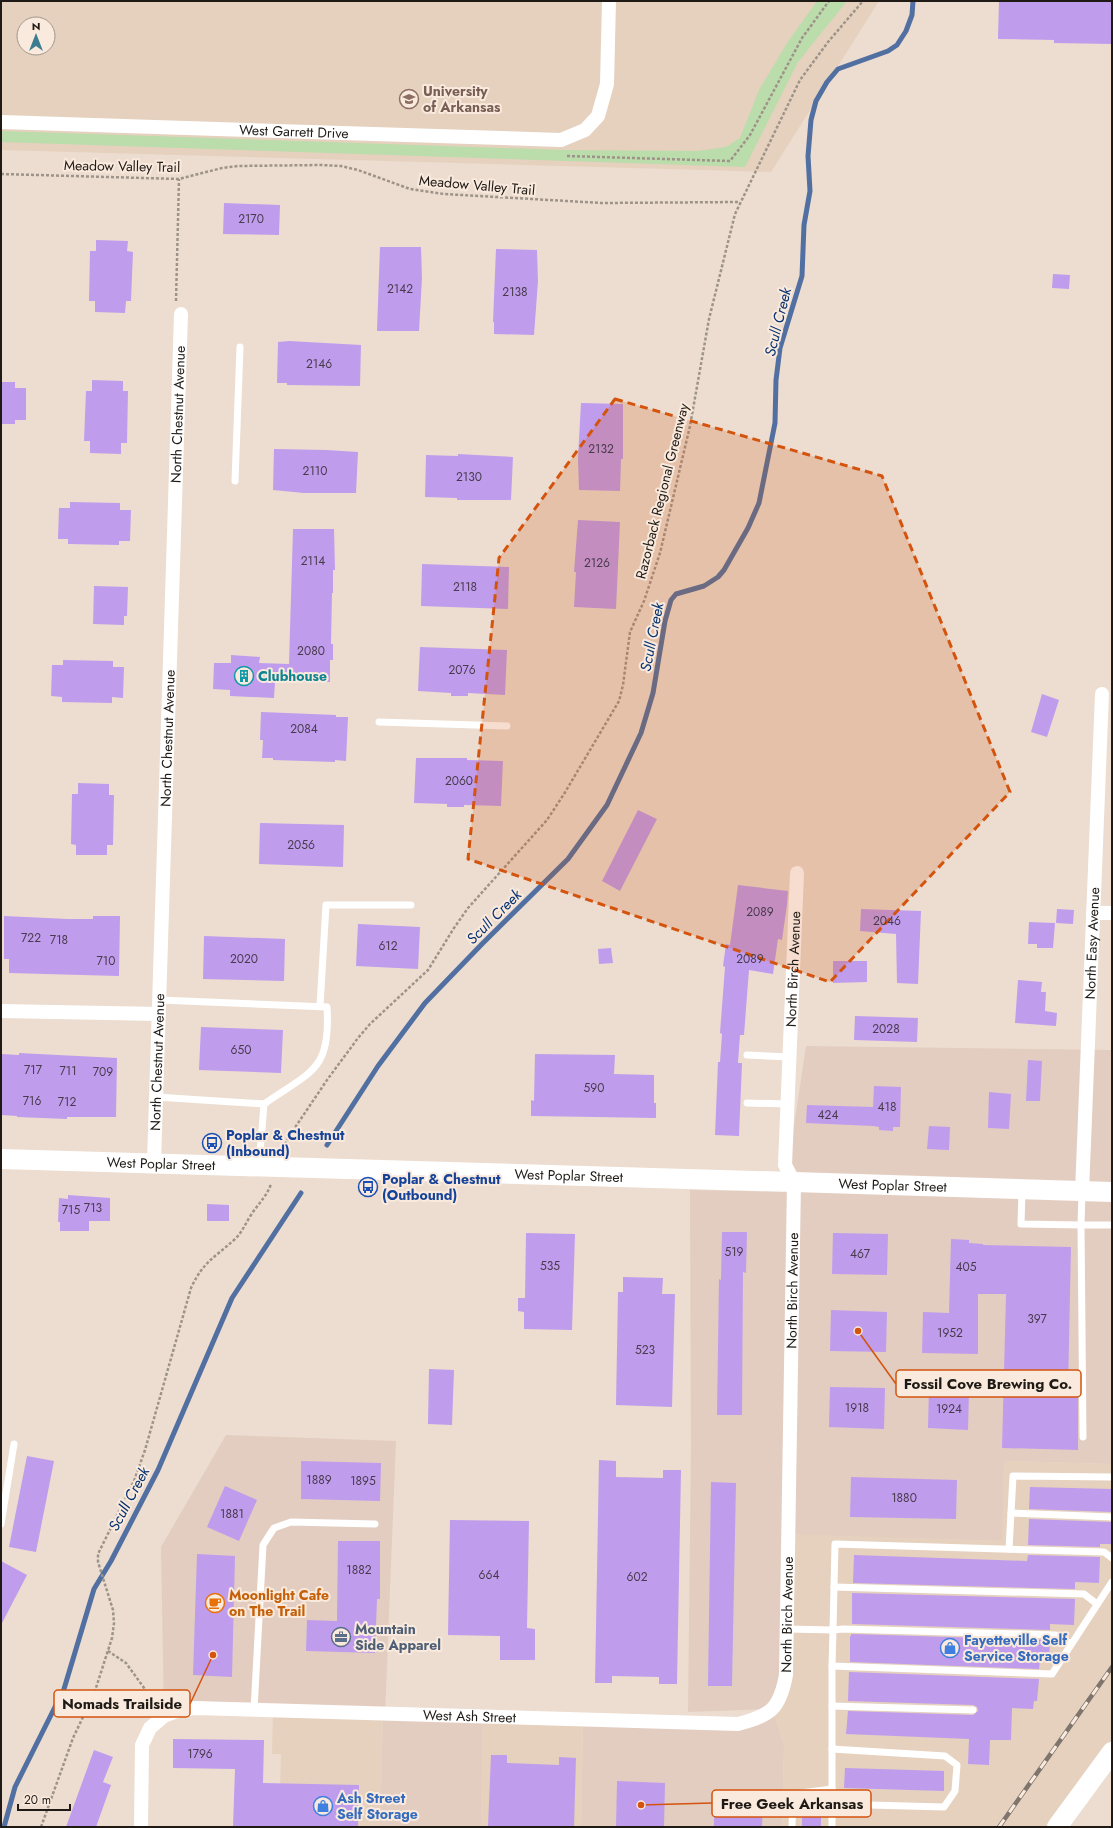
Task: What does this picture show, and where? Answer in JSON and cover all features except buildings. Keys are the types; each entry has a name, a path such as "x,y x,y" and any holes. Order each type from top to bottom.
{"street":[{"name":"West Garrett Drive","path":"1,122 561,140 585,130 598,116 607,84 609,1"},
{"name":"North Chestnut Avenue","path":"154,1162 181,314"},
{"name":"North Easy Avenue","path":"1082,1192 1102,694"},
{"name":"North Birch Avenue","path":"773,1709 782,1694 786,1675 794,1182 785,1164 798,872"},
{"path":"1093,913 1112,913"},
{"path":"1,1012 159,1007"},
{"name":"West Poplar Street","path":"1,1159 154,1162 1112,1192"},
{"name":"West Ash Street","path":"164,1716 180,1710 195,1708 738,1724 758,1719 773,1709"},
{"path":"141,1827 142,1745 150,1728 164,1716"},
{"path":"1056,1827 1112,1752"}],"lane":[{"path":"235,481 240,347"},
{"path":"379,722 507,726"},
{"path":"320,1006 326,905 411,906"},
{"path":"156,1097 264,1104 309,1073 320,1062 324,1054 329,1031 328,1007 159,1007"},
{"path":"747,1055 789,1057"},
{"path":"747,1103 788,1104"},
{"path":"264,1104 268,1166"},
{"path":"1022,1190 1021,1224 1112,1225"},
{"path":"1082,1192 1083,1437"},
{"path":"1,1524 14,1444"},
{"path":"1009,1550 1013,1476 1112,1477"},
{"path":"1011,1513 1112,1517"},
{"path":"254,1710 263,1545 274,1528 291,1522 375,1524"},
{"path":"832,1827 832,1666 835,1544 1104,1552 1112,1558"},
{"path":"832,1666 1052,1674 1112,1582"},
{"path":"834,1587 1084,1594 1097,1604"},
{"path":"787,1630 843,1629 1056,1635 1071,1644"},
{"path":"832,1706 973,1710"},
{"path":"832,1749 945,1756 957,1765 955,1791 944,1807 832,1804"},
{"path":"792,1827 793,1794 832,1789"}],"path":[{"name":"Razorback Regional Greenway","path":"41,1827 73,1738 94,1694 108,1651 114,1623 112,1610 98,1562 101,1547 134,1481 145,1450 191,1288 204,1265 235,1240 269,1191 268,1166 327,1080 370,1024 428,970 468,908 547,820 619,701 623,685 630,632 644,601 660,553 690,426 709,319 735,214 800,80 828,42 863,1"},
{"name":"Meadow Valley Trail","path":"1,174 179,179 222,168 238,166 334,166 358,170 410,189 444,194 602,203 740,202"},
{"path":"179,179 175,299 181,314"},
{"path":"108,1651 126,1663 164,1716"}],"highlighted area":[{"path":"615,399 882,476 1010,792 830,982 468,859 499,558"}],"shaded area":[{"name":"University of Arkansas","path":"1,1 879,1 771,172 1,150"},
{"path":"806,1046 1112,1050 1112,1464 1004,1461 1003,1541 789,1535 786,1675 773,1709 784,1746 782,1827 581,1827 583,1719 738,1724 772,1709 688,1712 691,1447 690,1190 784,1192"},
{"path":"226,1435 396,1441 385,1714 483,1716 481,1827 380,1827 383,1714 195,1708 164,1716 161,1547"},
{"path":"1004,1461 1112,1464 1112,1752 1057,1827 782,1827 784,1746 773,1709 782,1694 789,1534 1002,1541"},
{"path":"273,1711 383,1714 380,1827 279,1827 281,1754 272,1754"},
{"path":"483,1716 583,1719 581,1827 481,1827"}],"green space":[{"path":"817,1 847,1 798,62 745,167 1,142 1,131 564,150 698,151 726,147 740,138 759,90 787,43"}],"waterway":[{"name":"Scull Creek","path":"327,1145 378,1066 425,1003 568,859 607,805 641,733 653,693 665,621 671,600 676,594 704,586 718,577 724,570 748,528 759,503 775,423 776,380 780,348 802,276 804,225 810,191 808,156 811,120 816,101 827,82 838,69 888,51 897,45 906,31 912,15 913,1"},
{"name":"Scull Creek","path":"4,1827 15,1787 64,1689 94,1589 111,1561 158,1470 232,1298 301,1193"}],"railway":[{"path":"999,1827 1112,1667"}],"place":[{"name":"University of Arkansas","path":"409,99"},
{"name":"Clubhouse","path":"244,676"},
{"name":"Poplar & Chestnut (Inbound)","path":"212,1143"},
{"name":"Poplar & Chestnut (Outbound)","path":"368,1187"},
{"name":"Fossil Cove Brewing Co.","path":"858,1331"},
{"name":"Moonlight Cafe on The Trail","path":"215,1603"},
{"name":"Mountain Side Apparel","path":"341,1637"},
{"name":"Fayetteville Self Service Storage","path":"950,1648"},
{"name":"Nomads Trailside","path":"213,1655"},
{"name":"Free Geek Arkansas","path":"641,1805"},
{"name":"Ash Street Self Storage","path":"323,1806"}]}
